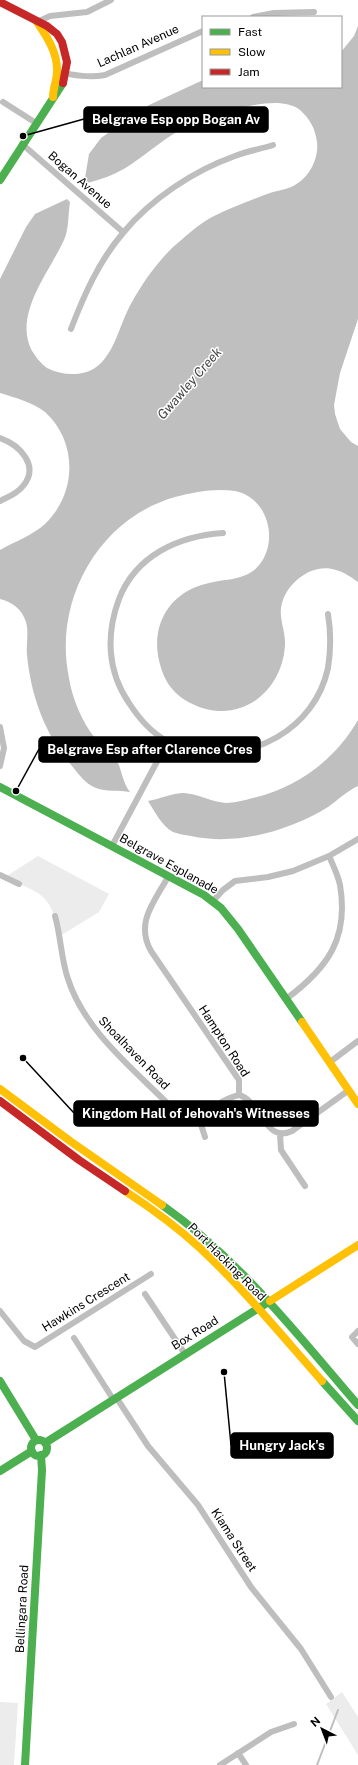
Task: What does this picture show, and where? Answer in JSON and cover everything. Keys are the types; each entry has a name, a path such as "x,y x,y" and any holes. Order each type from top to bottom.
{"street":[{"path":"37,22 50,16 87,12 110,0"},
{"path":"0,2 37,22 49,26 61,42 66,57 67,74 61,91 53,97 0,180"},
{"path":"258,16 274,13 314,12"},
{"path":"37,22 54,50 57,72 53,89 53,97"},
{"name":"Lachlan Avenue","path":"57,72 93,77 105,75 202,31"},
{"path":"3,102 36,122"},
{"name":"Bogan Avenue","path":"22,144 123,232"},
{"path":"71,329 82,300 98,269 123,232 150,207 176,186 200,172 235,156 273,145"},
{"path":"0,438 23,451 30,466 30,476 24,486 16,493 0,501"},
{"path":"223,533 205,534 182,540 150,558 132,575 123,590 112,619 110,648 114,674 137,714 168,741 207,753 231,753 258,747 286,732 297,723 310,707 328,669 331,634 328,614"},
{"path":"0,727 4,748 0,766"},
{"path":"112,846 168,741"},
{"name":"Belgrave Esplanade","path":"0,787 213,901 233,922 358,1104"},
{"path":"213,901 223,890 235,881 268,877 293,871 329,856 358,839"},
{"path":"286,999 315,974 330,955 341,933 340,884 329,856"},
{"path":"0,875 19,884"},
{"name":"Hampton Road","path":"168,877 147,915 144,927 145,938 151,951 239,1080 239,1095 249,1099 269,1128 280,1134"},
{"name":"Shoalhaven Road","path":"56,916 68,978 78,1004 90,1023 173,1108 180,1113 198,1115"},
{"path":"330,1062 358,1041"},
{"name":"Port Hacking Road","path":"0,1089 70,1141 196,1229 222,1252 358,1405"},
{"path":"305,1186 281,1150 280,1134 292,1131 349,1090"},
{"path":"205,1137 198,1115 227,1098 239,1095"},
{"name":"Port Hacking Road","path":"0,1101 70,1154 169,1222 214,1262 258,1308 358,1421"},
{"name":"Box Road","path":"45,1443 358,1245"},
{"name":"Hawkins Crescent","path":"0,1311 24,1341 33,1347 151,1274"},
{"path":"145,1294 184,1354"},
{"path":"358,1331 352,1337 358,1344"},
{"name":"Kiama Street","path":"74,1338 148,1446 198,1505 251,1587 301,1650 331,1697"},
{"path":"0,1381 36,1440"},
{"path":"36,1440 41,1440 45,1443 46,1450 41,1455 36,1455 32,1450 31,1446 36,1440"},
{"path":"0,1471 32,1450"},
{"name":"Bellingara Road","path":"25,1765 42,1470 41,1455"},
{"path":"220,1765 271,1732 294,1724"},
{"path":"238,1753 246,1765"}],"shaded area":[{"path":"38,856 109,894 99,912 60,936 52,911 43,897 5,877"},
{"path":"342,1692 358,1717 358,1755 326,1704"},
{"path":"0,1702 18,1703 14,1765 0,1765"}],"water":[{"name":"Gwawley Creek","path":"358,26 358,319 340,373 334,405 335,414 340,429 351,442 358,446 358,582 342,572 328,568 311,571 296,581 290,587 282,603 281,618 285,637 284,655 274,680 267,690 246,706 234,710 212,710 196,706 182,698 170,687 160,665 157,650 161,622 168,609 177,598 190,590 211,582 242,577 253,571 262,562 267,550 269,538 268,525 264,514 257,503 247,496 235,491 212,490 175,497 148,508 124,524 103,544 87,567 75,593 68,620 66,649 70,686 75,702 90,732 97,741 116,759 125,784 130,792 96,788 86,782 77,773 62,754 47,728 36,700 29,670 26,622 22,613 16,607 9,602 0,599 0,550 40,528 56,512 68,483 69,468 68,452 63,438 56,424 45,412 29,403 0,393 0,279 26,227 35,214 67,199 70,202 66,236 30,307 27,321 27,335 34,354 47,368 66,374 72,374 86,372 96,367 105,359 117,337 132,302 141,287 155,267 172,248 196,227 212,217 253,199 288,188 303,180 311,169 317,149 317,142 313,128 307,117 300,110 288,104 273,103 256,105 219,114 187,127 175,133 124,169 84,184 89,154 101,138 147,106 202,80 202,88 342,88 342,51 354,36"},
{"path":"358,720 358,786 328,807 297,823 244,838 208,839 173,832 162,822 148,801 184,793 229,803 269,793 285,787 313,770 326,760 338,748"}],"waterway":[{"path":"317,1765 338,1710"}],"traffic: fast":[{"path":"0,180 63,83"},
{"path":"0,787 204,895 221,908 238,929 302,1022"},
{"path":"162,1205 190,1226 242,1273 358,1405"},
{"path":"45,1443 270,1301"},
{"path":"0,1381 36,1440"},
{"path":"322,1381 358,1421"},
{"path":"39,1440 46,1445 47,1448 42,1455 39,1456 32,1451 31,1448 36,1441 39,1440"},
{"path":"0,1471 32,1451"},
{"path":"25,1765 42,1470 41,1455"}],"traffic: slow":[{"path":"37,22 48,39 56,58 57,75 53,97"},
{"path":"302,1022 358,1104"},
{"path":"0,1089 70,1141 162,1205"},
{"path":"125,1191 173,1225 200,1248 247,1296 322,1381"},
{"path":"270,1301 358,1245"}],"traffic: jam":[{"path":"0,2 47,26 57,34 62,42 67,62 63,83"},
{"path":"0,1101 79,1160 125,1191"}],"place":[{"name":"Belgrave Esp opp Bogan Av","path":"23,136"},
{"name":"Belgrave Esp after Clarence Cres","path":"16,791"},
{"name":"Kingdom Hall of Jehovah's Witnesses","path":"23,1058"},
{"name":"Hungry Jack's","path":"224,1372"}]}
